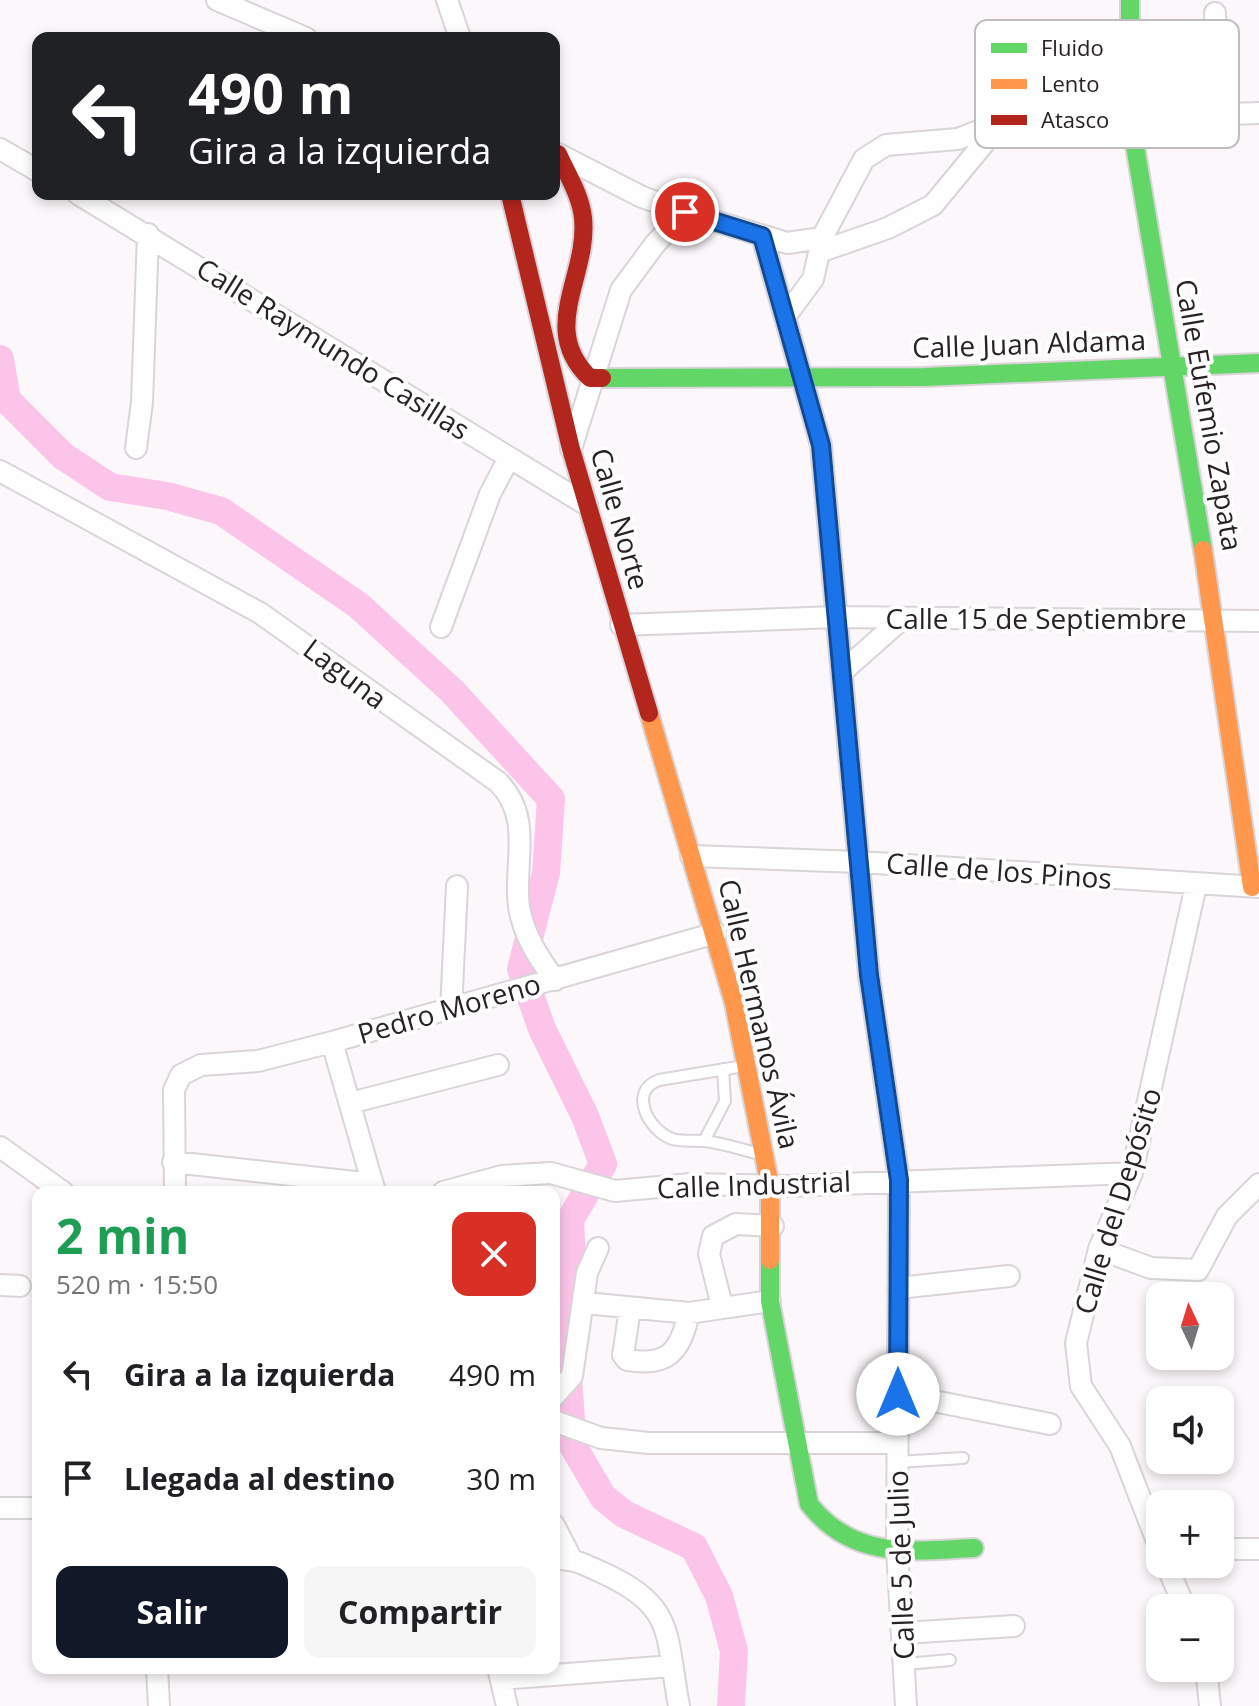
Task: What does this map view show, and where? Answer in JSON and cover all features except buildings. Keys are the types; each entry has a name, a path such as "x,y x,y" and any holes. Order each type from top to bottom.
{"street":[{"path":"217,0 292,32"},
{"path":"447,0 458,32"},
{"path":"1215,13 1215,20"},
{"path":"785,317 813,279 822,245 864,159 886,145 958,139 975,132"},
{"path":"560,155 642,197 685,212 787,243 822,245 888,228 933,205 980,148"},
{"name":"Calle Eufemio Zapata","path":"1136,148 1175,366 1255,887"},
{"path":"0,149 32,168"},
{"path":"560,163 583,220 566,331 576,366 590,378"},
{"name":"Calle Raymundo Casillas","path":"88,200 587,505"},
{"name":"Calle Norte","path":"511,200 571,449 691,856"},
{"path":"571,449 590,378 621,290 655,244 685,212"},
{"path":"136,448 142,402 148,234"},
{"name":"Calle 5 de Julio","path":"762,236 821,445 869,975 899,1180 897,1550 906,1664 906,1706"},
{"name":"Calle Juan Aldama","path":"590,378 924,377 1259,363"},
{"path":"441,627 490,494 509,458"},
{"name":"Laguna","path":"0,471 260,613 498,782 508,793 518,817 522,857 519,903 523,925 540,960 546,983"},
{"name":"Calle 15 de Septiembre","path":"621,625 836,617 1259,621"},
{"path":"843,671 903,618"},
{"name":"Calle de los Pinos","path":"691,856 859,862 1255,887"},
{"name":"Calle Hermanos Ávila","path":"691,856 716,933 770,1186 773,1226 770,1301 809,1504 820,1522 837,1536 897,1550 974,1548"},
{"name":"Calle del Depósito","path":"1146,1513 1120,1446 1089,1400 1077,1369 1076,1343 1099,1249 1132,1173 1196,885"},
{"path":"451,1010 457,886"},
{"name":"Pedro Moreno","path":"173,1162 174,1090 181,1075 201,1065 258,1061 509,994 716,933"},
{"path":"332,1042 373,1186"},
{"path":"350,1103 498,1065"},
{"path":"0,1147 55,1186"},
{"path":"175,1186 173,1162 359,1186"},
{"name":"Calle Industrial","path":"498,1184 551,1173 615,1191 691,1184 770,1186 1132,1173"},
{"path":"1099,1249 1151,1268 1198,1270 1227,1216 1259,1184"},
{"path":"722,1306 709,1254 713,1236 736,1224 773,1226"},
{"path":"560,1389 572,1376 587,1273 598,1248"},
{"path":"898,1288 1009,1276"},
{"path":"585,1303 689,1313 770,1301"},
{"path":"630,1309 623,1355 627,1360 650,1364 662,1361 684,1338 689,1313"},
{"path":"898,1394 1050,1424"},
{"path":"560,1423 601,1438 649,1443 796,1442 896,1453"},
{"path":"0,1508 32,1508"},
{"path":"1234,1549 1259,1549"},
{"path":"563,1559 628,1583 647,1597 663,1624 679,1706"},
{"path":"904,1633 1014,1626"},
{"path":"560,1671 672,1666"},
{"path":"157,1674 159,1706"},
{"path":"499,1674 507,1706"},
{"path":"1207,1682 1210,1706"}],"lane":[{"path":"746,1066 659,1080 649,1084 642,1092 646,1111 658,1131 673,1139 704,1141 764,1155"},
{"path":"704,1141 725,1101 723,1069"},
{"path":"896,1453 963,1458"},
{"path":"906,1664 950,1660"}],"waterway":[{"path":"0,359 7,400 63,456 110,487 167,496 221,511 358,605 452,691 551,799 546,873 521,969 542,1029 585,1116 603,1164 570,1220 573,1281 568,1378 573,1446 603,1497 624,1514 694,1547 719,1596 734,1651 731,1706"}],"traffic: fast":[{"path":"1130,0 1130,20"},
{"path":"1135,148 1203,550"},
{"path":"602,378 924,377 1259,363"},
{"path":"770,1260 770,1301 809,1504 844,1535 864,1543 905,1550 974,1548"}],"traffic: slow":[{"path":"1203,550 1252,887"},
{"path":"649,713 734,1003 770,1186 770,1260"}],"traffic: jam":[{"path":"560,158 577,193 583,218 583,240 569,301 568,340 575,359 590,378 602,378"},
{"path":"511,200 571,449 649,713"}],"route":[{"path":"685,212 762,236 801,376 817,421 843,671 869,975 899,1180 898,1394"}]}
